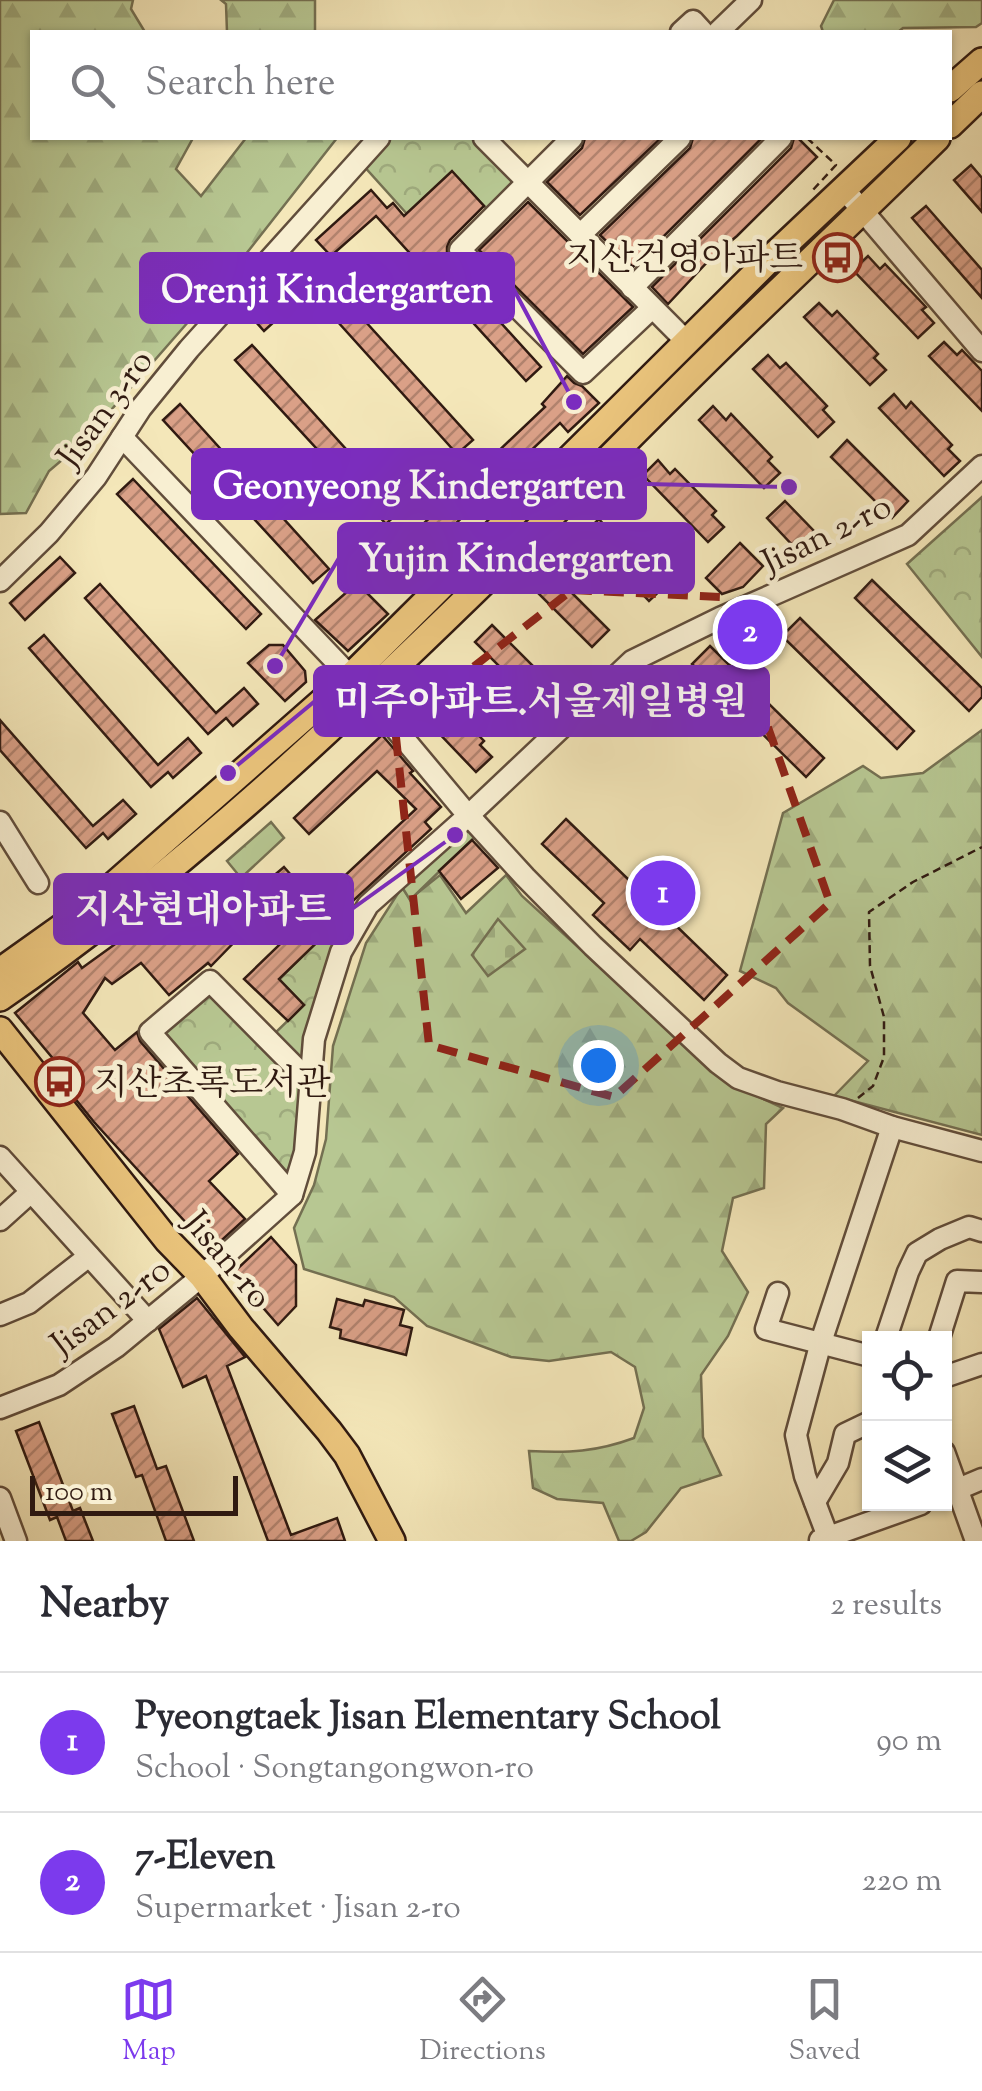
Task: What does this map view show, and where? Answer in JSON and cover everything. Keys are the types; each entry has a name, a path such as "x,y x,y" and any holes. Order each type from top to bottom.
{"main road":[{"path":"952,87 982,61"},
{"path":"952,123 982,94"},
{"path":"0,998 68,952 182,862 359,686 687,342 896,140"},
{"path":"0,971 83,912 359,686 935,140"},
{"name":"Jisan-ro","path":"0,1030 167,1240 202,1276 329,1431 347,1455 392,1541"}],"street":[{"path":"720,30 751,0"},
{"name":"Jisan 3-ro","path":"0,581 49,534 188,350 377,140"},
{"path":"486,140 687,342"},
{"path":"570,140 460,250 583,373 652,308"},
{"path":"580,235 678,140"},
{"path":"632,288 779,140"},
{"path":"844,189 982,351"},
{"path":"122,436 359,686 525,877 718,1063 738,1078 777,1092 982,1152"},
{"name":"Jisan 2-ro","path":"0,1408 59,1385 116,1347 292,1195 306,1152 314,1039 341,952 368,905 632,661 908,534 982,466"},
{"path":"0,822 38,883"},
{"path":"292,1195 150,1032 210,980 311,1084"},
{"path":"892,1127 821,1342 796,1435 815,1502 820,1540 901,1511"},
{"path":"0,1157 148,1321"},
{"path":"0,1220 30,1192"},
{"path":"888,1331 916,1253 970,1227 982,1231"},
{"path":"0,1315 28,1303 89,1256"},
{"path":"941,1331 957,1281 982,1282"},
{"path":"778,1293 766,1330 862,1354"},
{"path":"952,1374 982,1364"},
{"path":"815,1502 838,1463 846,1434 862,1426"},
{"path":"952,1493 982,1479"},
{"path":"952,1495 976,1541"},
{"path":"0,1498 16,1541"}],"path":[{"path":"842,1109 873,1086 884,1057 884,1017 870,966 869,912 913,882 982,847"}],"highlighted area":[{"path":"572,590 722,597 830,903 614,1097 429,1045 395,728"}],"green space":[{"path":"0,0 133,0 131,9 144,30 30,30 30,140 192,140 176,169 201,196 244,140 335,140 231,273 83,442 49,471 26,513 0,514"},
{"path":"221,0 315,0 315,30 227,30 226,4"},
{"path":"834,0 982,0 982,23 976,27 822,30"},
{"path":"386,140 479,140 517,184 488,210 452,172 407,214 362,164"},
{"path":"982,497 982,657 907,564"},
{"path":"982,730 982,1135 834,1096 868,1061 788,1003 776,988 740,971 783,813 863,766 881,778 923,773"},
{"path":"271,822 284,838 241,878 227,861"},
{"path":"467,826 477,835 410,900 402,887"},
{"path":"440,875 466,913 506,875 522,896 726,1082 783,1108 766,1124 764,1188 733,1198 722,1251 748,1292 728,1336 701,1375 703,1437 721,1475 681,1488 646,1532 631,1541 619,1541 603,1503 557,1499 533,1488 529,1451 582,1450 634,1438 644,1408 635,1367 611,1352 549,1361 511,1357 427,1326 394,1297 304,1269 294,1228 314,1185 326,1139 333,1046 366,943 402,887 410,899"},
{"path":"353,907 358,908 311,1071 274,1034 304,1005 279,979"},
{"path":"498,919 525,949 488,976 472,955"},
{"path":"212,988 308,1089 298,1157 284,1174 158,1034"}],"building":[{"path":"584,140 659,140 580,215 547,182 582,148"},
{"path":"692,140 760,140 633,267 600,235 690,148"},
{"path":"793,140 800,140 817,157 668,304 652,287 791,148"},
{"path":"971,165 982,178 982,212 954,180"},
{"path":"452,171 484,206 450,240 442,258 541,367 526,381 376,216 331,256 316,240 371,190 387,208 393,203 404,216"},
{"path":"528,202 633,307 583,354 479,250"},
{"path":"926,206 982,270 982,298 912,218"},
{"path":"868,256 880,269 885,264 926,307 922,310 934,323 918,338 853,270"},
{"path":"302,263 319,281 324,276 473,440 457,454 309,290 264,331 248,313"},
{"path":"819,303 832,316 837,311 878,354 874,358 886,370 870,385 804,317"},
{"path":"944,342 957,355 962,350 982,371 982,411 929,356"},
{"path":"252,345 401,510 386,524 235,360"},
{"path":"768,355 780,368 786,363 827,406 823,410 834,422 818,437 753,369"},
{"path":"567,376 599,403 568,432 560,423 505,475 490,459 545,407 542,404"},
{"path":"894,394 906,408 911,402 952,445 948,449 960,461 944,476 879,408"},
{"path":"180,404 329,569 313,583 163,420"},
{"path":"713,406 726,420 731,414 772,457 768,461 780,473 764,488 699,420"},
{"path":"847,440 908,501 892,518 831,457"},
{"path":"658,460 670,474 675,469 716,511 712,515 724,527 708,542 643,475"},
{"path":"474,475 489,491 436,543 420,527"},
{"path":"133,479 261,614 246,629 117,494"},
{"path":"785,501 814,531 796,549 767,518"},
{"path":"599,519 611,533 617,527 657,570 653,574 665,586 649,601 584,533"},
{"path":"740,543 763,566 743,587 722,594 706,578"},
{"path":"60,557 75,573 25,620 10,603"},
{"path":"548,569 609,630 592,647 531,586"},
{"path":"872,580 982,688 982,697 969,711 855,598"},
{"path":"357,583 388,614 348,651 315,620"},
{"path":"100,584 216,713 244,688 258,704 233,726 226,718 208,734 85,598"},
{"path":"800,618 914,731 897,749 782,636"},
{"path":"492,625 553,686 536,703 475,642"},
{"path":"44,635 158,765 188,738 201,753 173,778 168,772 151,787 29,648"},
{"path":"269,645 283,645 305,671 306,682 285,701 248,663"},
{"path":"710,646 824,758 806,777 692,664"},
{"path":"425,690 438,703 443,698 484,741 480,745 492,757 476,772 411,704"},
{"path":"0,720 93,826 123,800 136,814 108,839 103,833 86,848 0,750"},
{"path":"382,735 441,807 425,822 431,829 354,900 338,882 416,809 377,771 309,834 294,818"},
{"path":"566,819 727,975 704,1000 640,939 630,950 593,915 604,903 542,844"},
{"path":"472,840 498,868 461,899 439,871"},
{"path":"284,867 335,925 279,979 304,1005 288,1021 244,979 300,925 264,884"},
{"path":"202,884 246,930 211,966 208,963 169,995 141,963 112,984 105,978 83,1013 115,1050 137,1032 140,1041 238,1154 209,1181 245,1219 211,1250 94,1122 69,1091 75,1085 15,1013 78,962 82,968"},
{"path":"271,1237 296,1265 296,1306 278,1325 233,1273"},
{"path":"197,1298 245,1357 227,1366 291,1535 337,1518 345,1541 268,1541 206,1376 183,1387 159,1329"},
{"path":"337,1299 363,1306 365,1300 404,1310 400,1325 412,1328 406,1355 340,1338 341,1330 330,1327"},
{"path":"134,1406 157,1469 166,1466 194,1541 166,1541 142,1475 136,1477 112,1414"},
{"path":"39,1422 73,1511 80,1508 93,1541 66,1541 57,1517 50,1520 16,1431"}],"place":[{"name":"지산건영아파트","path":"838,257"},
{"name":"Orenji Kindergarten","path":"574,402"},
{"name":"Geonyeong Kindergarten","path":"789,487"},
{"name":"7-Eleven","path":"750,632"},
{"name":"Yujin Kindergarten","path":"275,666"},
{"name":"미주아파트.서울제일병원","path":"228,773"},
{"name":"지산현대아파트","path":"455,835"},
{"name":"Pyeongtaek Jisan Elementary School","path":"663,893"},
{"name":"지산초록도서관","path":"59,1082"}]}
